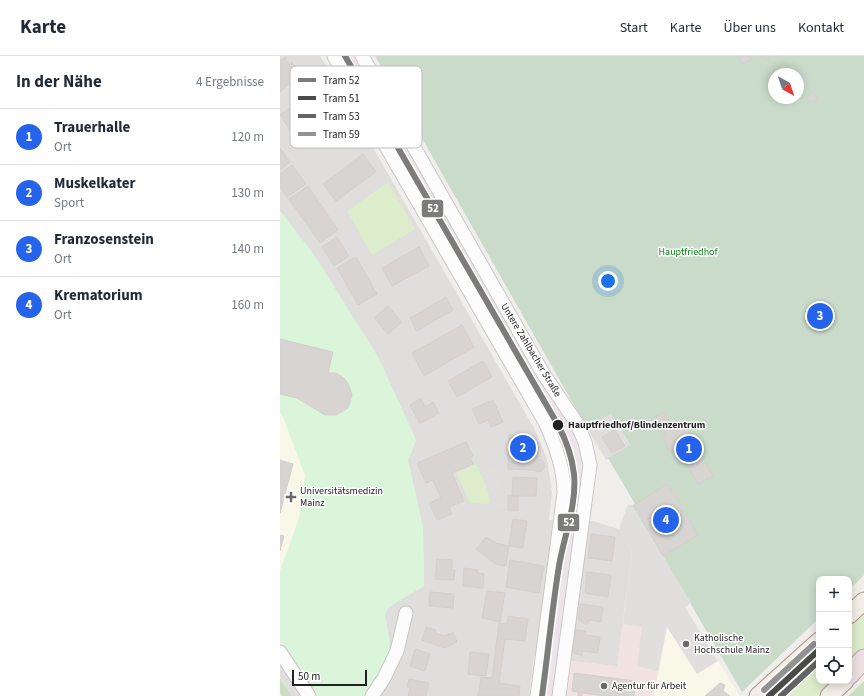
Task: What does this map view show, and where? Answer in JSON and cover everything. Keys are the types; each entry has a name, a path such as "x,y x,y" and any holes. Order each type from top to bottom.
{"highway":[{"path":"852,672 864,659"}],"main road":[{"path":"758,696 816,645"},
{"path":"852,674 864,663"}],"street":[{"path":"334,56 340,66"},
{"name":"Untere Zahlbacher Straße","path":"362,56 368,66"},
{"path":"387,148 546,424 558,454 564,484 563,499 537,696"},
{"name":"Untere Zahlbacher Straße","path":"414,148 544,375 576,422 585,442 590,472 575,567 559,696"},
{"path":"372,696 384,678 397,651 406,614"},
{"path":"280,652 309,696"}],"shaded area":[{"path":"280,56 320,56 326,66 290,66 290,148 373,148 535,430 547,459 550,478 552,493 549,520 593,521 619,529 632,552 617,667 534,656 529,696 367,696 387,624 385,615 388,608 424,586 423,528 408,460 416,440 378,357 314,255 280,211"},
{"path":"341,56 357,56 363,66 346,66"},
{"path":"391,148 410,148 568,422 578,445 584,470 581,487 574,489 568,475"},
{"name":"Universitätsmedizin Mainz","path":"280,413 284,418 305,475 299,519 280,571"},
{"path":"611,414 630,446 606,460 587,428"},
{"path":"492,466 502,488 505,506 495,507 491,490 483,470"},
{"path":"628,504 633,505 691,603 685,607 718,661 697,674 667,627 658,671 637,666 642,627 623,624 632,552 619,529"},
{"path":"568,517 574,519 576,523 553,696 540,696 566,520"},
{"path":"632,552 667,627 654,696 567,696 572,661 617,666"},
{"name":"Katholische Hochschule Mainz","path":"685,607 739,696 654,696 667,627"},
{"path":"280,659 304,696 292,696 280,678"}],"green space":[{"name":"Hauptfriedhof","path":"375,56 864,56 864,575 852,587 852,576 816,576 816,621 742,692 633,505 635,504 608,458 630,445 611,414 587,428 422,138 422,66 381,66"},
{"path":"388,182 415,229 372,255 347,211"},
{"path":"283,214 314,255 378,357 416,440 408,460 423,528 424,586 388,608 385,615 390,641 388,655 367,696 318,696 280,640 280,571 299,519 305,475 284,419 280,413 280,216"},
{"path":"476,464 488,492 490,502 488,504 470,503 456,473"},
{"path":"864,609 864,651 852,664 852,620"},
{"path":"816,657 816,684 831,684 817,696 772,696"},
{"path":"280,678 292,696 282,696 280,693"},
{"path":"864,681 864,696 848,696"}],"building":[{"path":"738,56 749,56 751,59 743,64"},
{"path":"770,56 769,60 762,57"},
{"path":"285,57 289,65 292,62 294,66 290,66 290,83 280,92 280,59 282,60"},
{"path":"814,93 818,99 810,103 806,97"},
{"path":"290,108 290,130 280,115"},
{"path":"280,148 290,162 280,170"},
{"path":"363,154 376,172 336,201 323,184"},
{"path":"292,165 306,184 287,197 280,187 280,174"},
{"path":"308,186 338,230 320,243 289,199"},
{"path":"337,237 349,256 334,266 322,247"},
{"path":"419,247 429,266 392,286 382,268"},
{"path":"356,257 377,294 358,305 337,268"},
{"path":"446,297 453,310 417,331 410,318"},
{"path":"388,306 402,322 388,334 374,318"},
{"path":"462,325 474,347 424,376 412,353"},
{"path":"280,339 333,352 328,373 335,373 343,377 349,385 352,395 348,408 336,415 325,415 297,398 280,394"},
{"path":"483,361 492,377 457,397 448,381"},
{"path":"421,398 425,407 433,402 439,413 420,424 410,405"},
{"path":"493,400 503,422 491,427 488,420 479,424 472,409"},
{"path":"664,412 674,430 685,423 713,476 698,484 676,447 670,451 662,437 665,435 655,417"},
{"path":"615,430 625,446 612,453 602,437"},
{"path":"509,435 527,435 527,442 538,442 538,459 543,461 545,466 542,471 538,472 533,470 508,469"},
{"path":"466,442 473,456 470,458 473,464 452,473 464,501 449,507 452,514 437,520 429,503 441,498 433,480 426,483 417,463"},
{"path":"280,460 293,464 280,513"},
{"path":"513,477 537,478 536,496 512,496"},
{"path":"668,484 698,535 663,556 633,505"},
{"path":"508,495 518,496 518,511 508,511"},
{"path":"513,519 527,521 523,548 509,546"},
{"path":"591,534 615,537 612,561 588,558"},
{"path":"280,535 284,536 280,551"},
{"path":"486,537 496,543 509,546 506,566 497,565 476,549"},
{"path":"437,559 452,560 452,570 455,570 454,580 435,579"},
{"path":"510,560 544,566 539,593 506,587"},
{"path":"464,568 478,570 477,573 484,574 483,588 463,586"},
{"path":"587,572 611,575 608,597 585,593"},
{"path":"487,591 505,593 500,622 482,618"},
{"path":"430,592 454,594 453,608 429,606"},
{"path":"580,604 603,607 601,622 590,620 586,625 578,619"},
{"path":"508,616 528,619 525,641 505,639 499,683 520,686 519,696 478,696 481,677 492,678 499,623 507,624"},
{"path":"426,627 436,630 435,633 444,636 453,632 457,642 445,648 422,640"},
{"path":"576,630 586,631 585,635 600,637 598,653 582,651 582,656 572,652"},
{"path":"415,649 430,654 425,671 410,666"},
{"path":"470,652 489,654 486,676 468,674"},
{"name":"Agentur für Arbeit","path":"574,673 636,681 634,696 607,696 582,693 582,696 578,696 578,692 572,691"},
{"path":"409,679 429,683 426,696 408,696 410,687 407,687"},
{"name":"Katholische Hochschule Mainz","path":"720,683 725,685 723,691 730,696 705,696"}],"tram line":[{"name":"52","path":"345,56 351,66"},
{"name":"52","path":"398,148 558,425 570,455 574,474 574,497 559,566 542,696"},
{"name":"59","path":"764,690 814,644"},
{"name":"51","path":"769,696 816,653"},
{"name":"53","path":"781,696 816,664"}],"place":[{"name":"Franzosenstein","path":"820,316"},
{"name":"Hauptfriedhof/Blindenzentrum","path":"558,425"},
{"name":"Muskelkater","path":"523,448"},
{"name":"Trauerhalle","path":"689,449"},
{"name":"Universitätsmedizin Mainz","path":"291,497"},
{"name":"Krematorium","path":"666,520"},
{"name":"Katholische Hochschule Mainz","path":"686,644"},
{"name":"Agentur für Arbeit","path":"604,686"}]}
